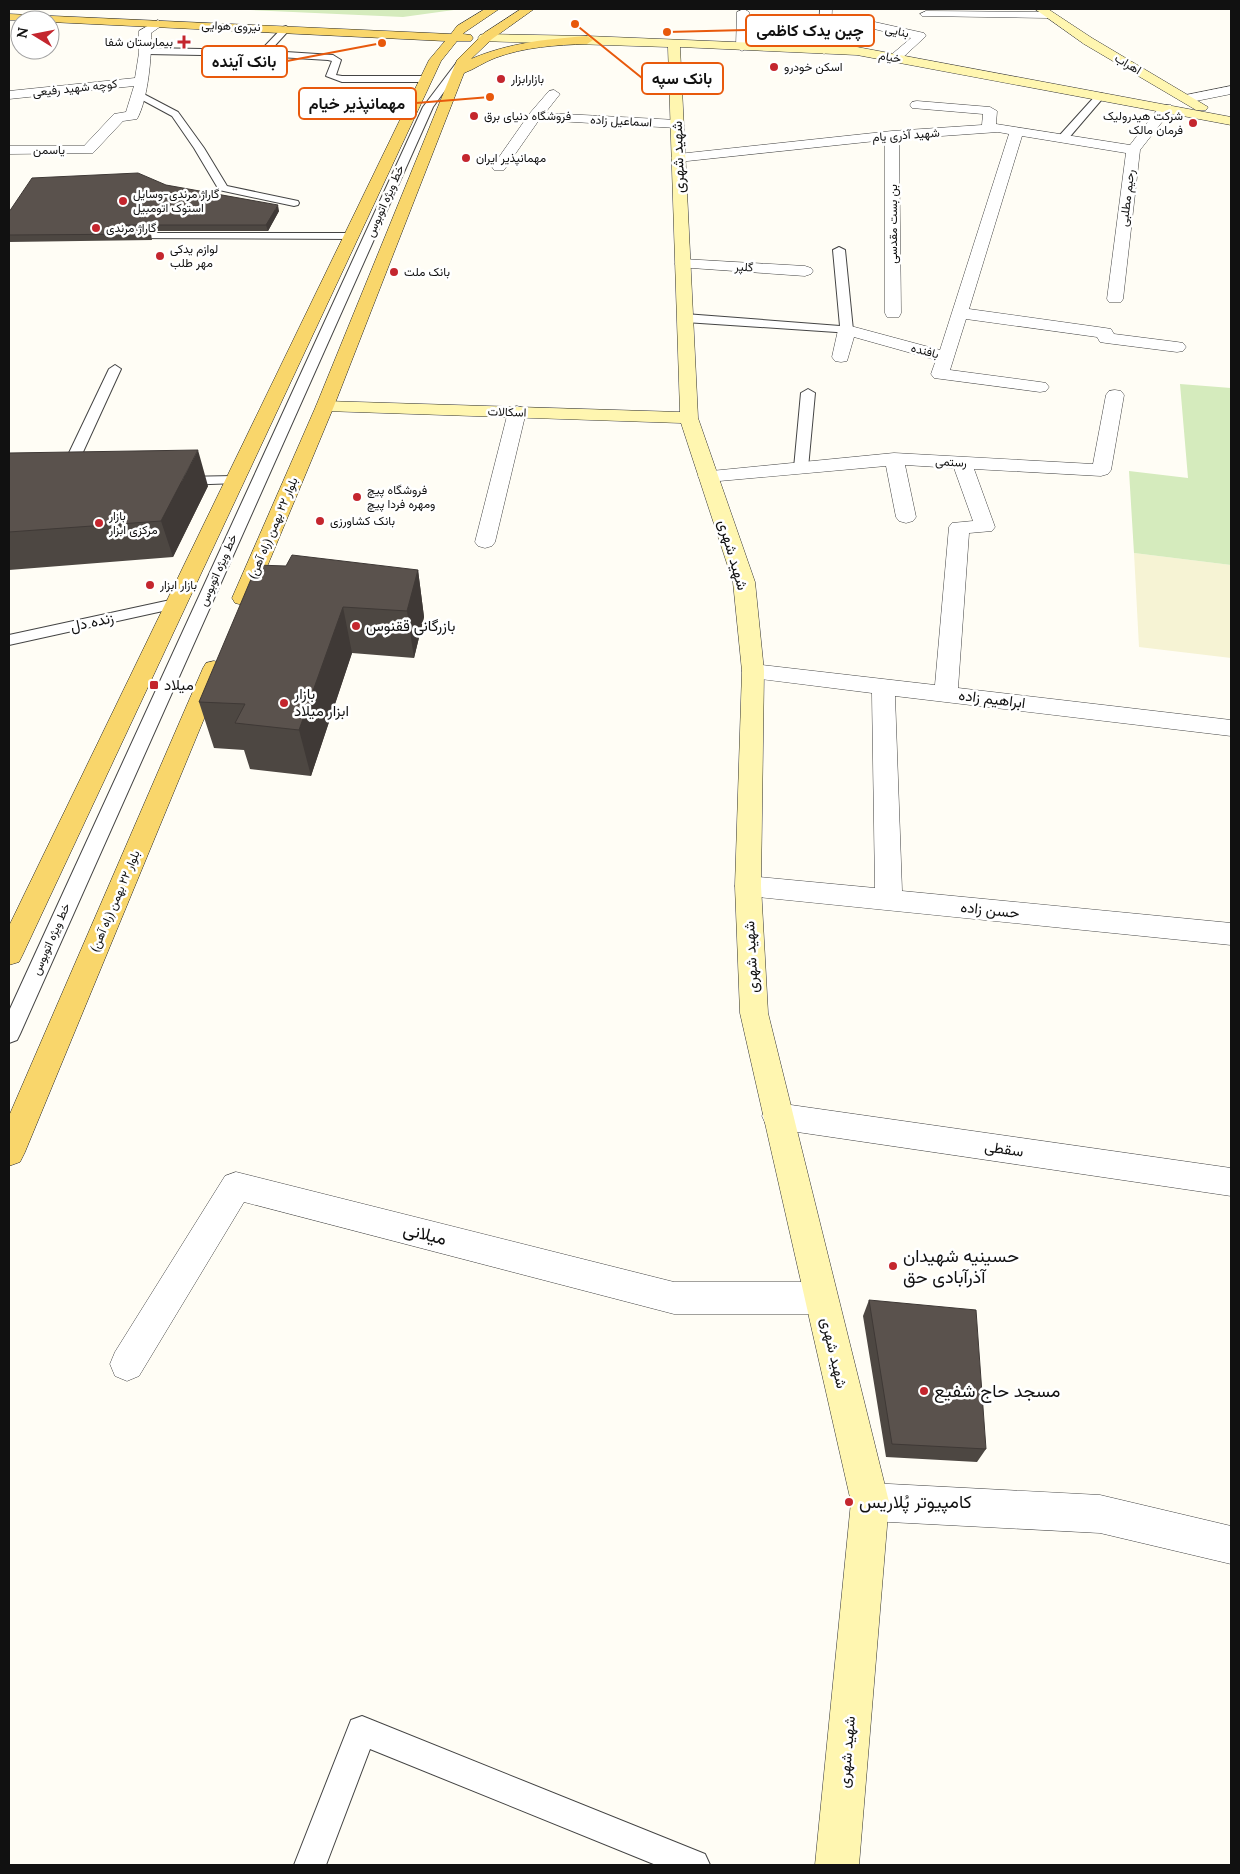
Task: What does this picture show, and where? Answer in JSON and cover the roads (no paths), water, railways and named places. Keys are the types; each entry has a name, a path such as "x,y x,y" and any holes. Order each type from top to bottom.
{"main road":[{"path":"85,9 135,11"},
{"name":"بلوار ۲۲ بهمن (راه آهن)","path":"235,618 324,406 461,66 489,35 528,9"},
{"path":"9,954 425,79 428,54 456,28 491,10"},
{"name":"اهراب","path":"1044,12 1088,41 1217,117"},
{"name":"نیروی هوایی","path":"9,17 384,34 456,28"},
{"path":"334,20 456,28 489,35"},
{"path":"384,34 428,54"},
{"name":"خیام","path":"489,35 857,51 1231,120"},
{"path":"461,66 514,49 561,41 587,40"},
{"name":"شهید شهری","path":"674,44 689,418 744,582 753,671 748,886 754,1013 870,1502 837,1865"},
{"name":"اسکالات","path":"324,406 689,418"},
{"name":"بلوار ۲۲ بهمن (راه آهن)","path":"9,1152 223,646"}],"street":[{"path":"824,50 826,9"},
{"path":"742,47 743,12"},
{"path":"926,14 1044,12"},
{"path":"140,88 147,51 145,32 158,24"},
{"name":"بنایی","path":"870,25 920,36 894,58"},
{"name":"کوچه شهید رفیعی","path":"9,95 140,88"},
{"name":"یاسمن","path":"9,150 88,150 119,117 132,116 140,88"},
{"path":"1186,99 1231,90"},
{"path":"499,167 535,116 554,94"},
{"path":"917,105 990,112 989,128"},
{"name":"رحیم مطلبی","path":"1115,299 1133,150 1166,108"},
{"name":"اسماعیل زاده","path":"535,116 677,124"},
{"name":"شهید آذری یام","path":"678,158 989,128 1133,150"},
{"path":"946,357 1017,131"},
{"name":"بن بست مقدسی","path":"892,136 893,313"},
{"name":"گلپر","path":"683,264 805,270"},
{"path":"960,313 1105,333 1106,338 1177,347"},
{"path":"841,357 847,330"},
{"name":"بافنده","path":"847,330 946,357 940,374 1040,387"},
{"name":"رستمی","path":"708,476 894,459 1101,470 1115,395"},
{"path":"485,542 516,412"},
{"path":"894,459 906,517"},
{"path":"946,694 959,527 985,527 962,463"},
{"name":"ابراهیم زاده","path":"753,671 1231,728"},
{"path":"883,686 889,900"},
{"name":"حسن زاده","path":"748,886 1231,934"},
{"name":"سقطی","path":"777,1116 1231,1182"},
{"name":"میلانی","path":"127,1364 236,1186 674,1298 822,1298"},
{"path":"870,1502 1100,1514 1231,1545"}],"lane":[{"path":"263,53 286,29"},
{"path":"147,51 263,53 330,57 337,60 331,76 342,79 425,79"},
{"path":"428,54 428,107"},
{"path":"428,107 461,66"},
{"path":"140,88 175,114 199,148 223,188 294,203"},
{"path":"1063,138 1100,96"},
{"name":"خط ویژه اتوبوس","path":"9,1034 428,107"},
{"path":"124,236 351,236"},
{"path":"840,250 847,330"},
{"name":"بافنده","path":"685,318 847,330"},
{"path":"81,482 58,482 115,369"},
{"path":"801,468 808,394"},
{"path":"167,481 234,480"},
{"name":"زنده دل","path":"9,640 175,604"},
{"path":"310,1865 362,1730 694,1865"}],"place":[{"name":"بانک سپه","path":"575,24"},
{"name":"چین یدک کاظمی","path":"667,32"},
{"name":"بیمارستان شفا","path":"184,42"},
{"name":"بانک آینده","path":"382,43"},
{"name":"اسکن خودرو","path":"774,67"},
{"name":"بازارابزار","path":"501,79"},
{"name":"مهمانپذیر خیام","path":"490,97"},
{"name":"فروشگاه دنیای برق","path":"474,116"},
{"name":"شرکت هیدرولیک فرمان مالک","path":"1193,123"},
{"name":"مهمانپذیر ایران","path":"466,158"},
{"name":"گاراژ مرندی-وسایل استوک اتومبیل","path":"123,201"},
{"name":"گاراژ مرندی","path":"96,228"},
{"name":"لوازم یدکی مهر طلب","path":"160,256"},
{"name":"بانک ملت","path":"394,272"},
{"name":"فروشگاه پیچ ومهره فردا پیچ","path":"357,497"},
{"name":"بانک کشاورزی","path":"320,521"},
{"name":"بازار مرکزی ابزار","path":"99,523"},
{"name":"بازار ابزار","path":"150,585"},
{"name":"بازرگانی ققنوس","path":"356,626"},
{"name":"میلاد","path":"154,685"},
{"name":"بازار ابزار میلاد","path":"284,703"},
{"name":"حسینیه شهیدان آذرآبادی حق","path":"893,1266"},
{"name":"مسجد حاج شفیع","path":"924,1391"},
{"name":"کامپیوتر پُلاریس","path":"849,1502"}]}
